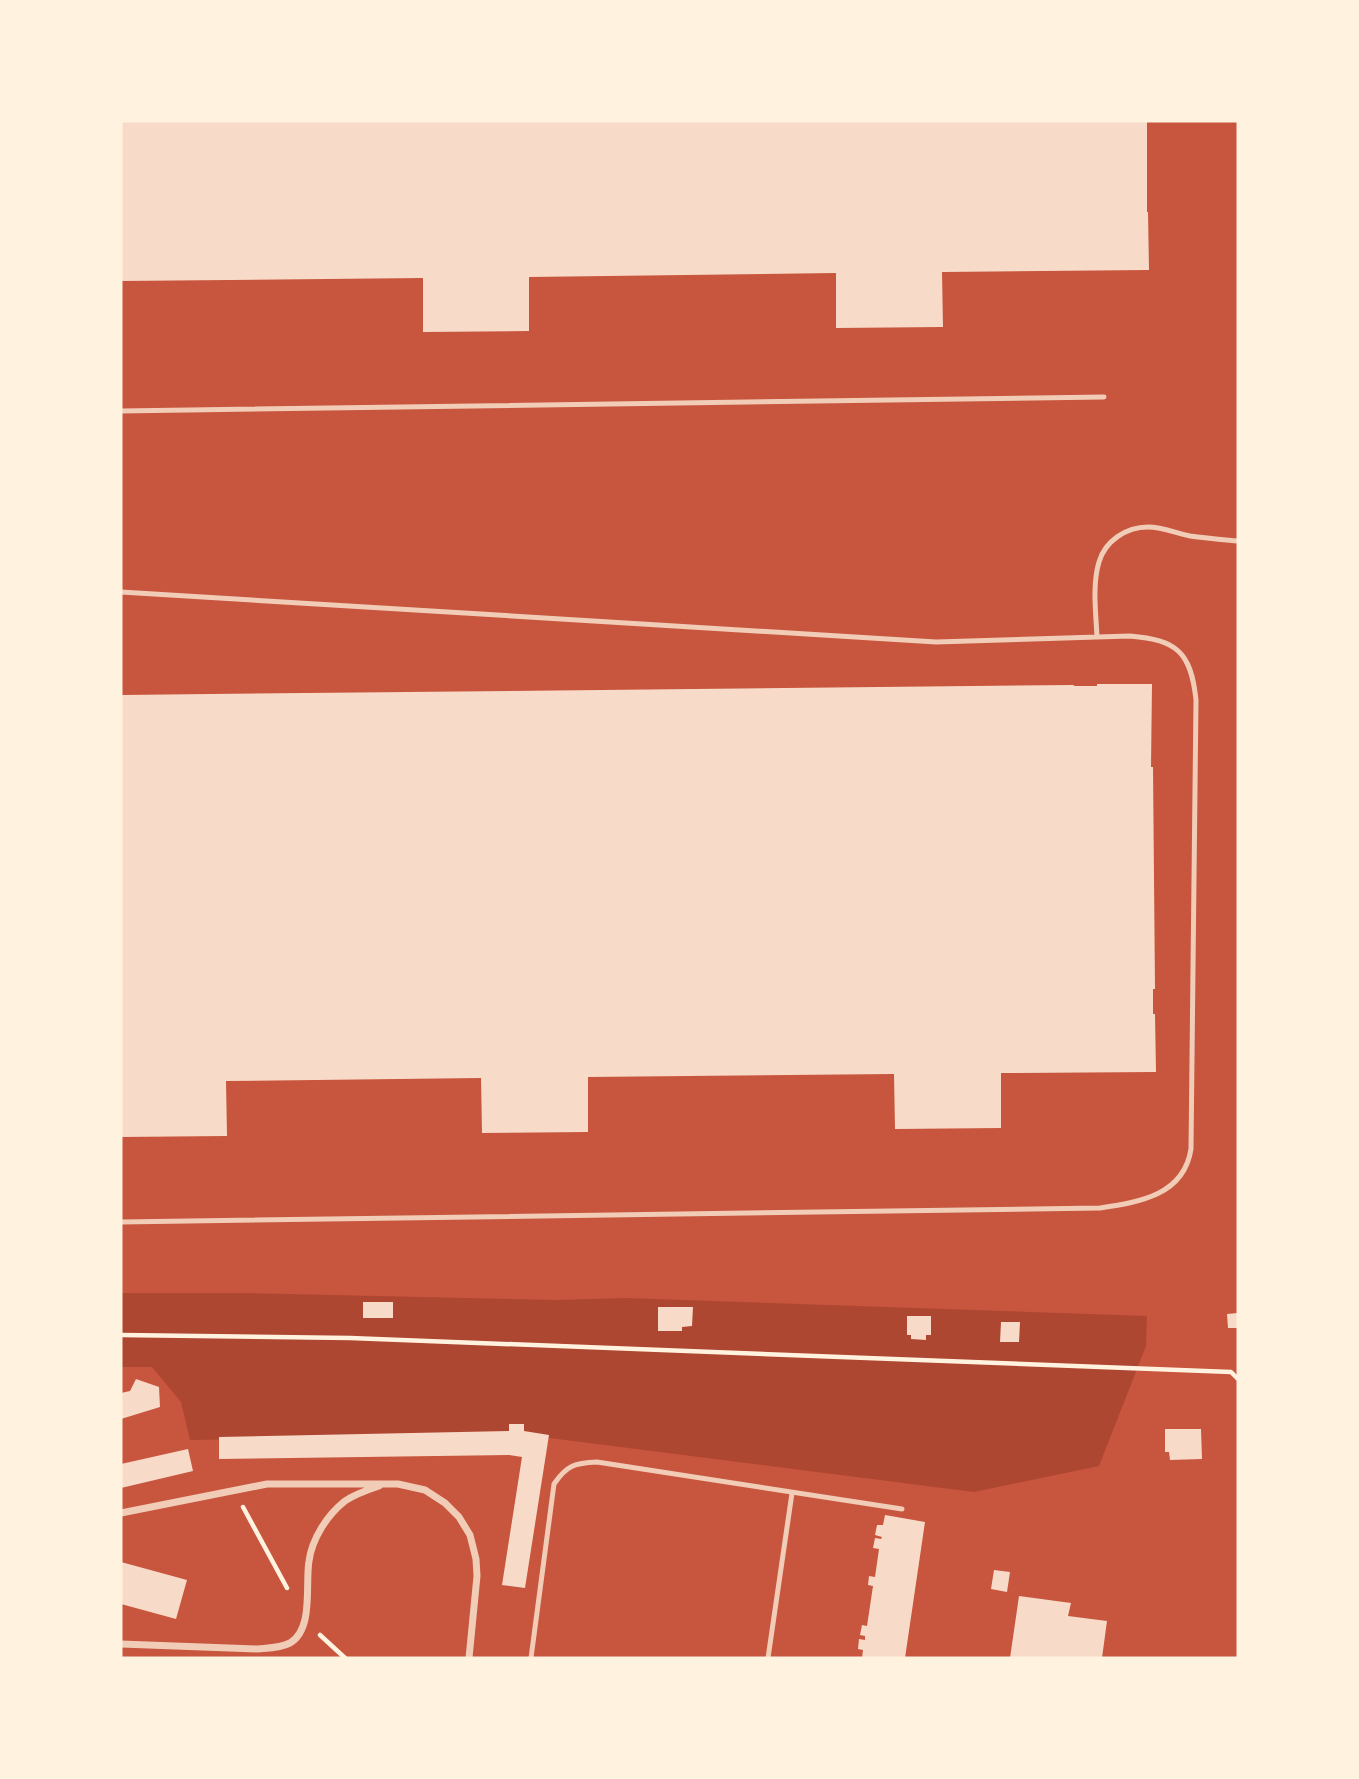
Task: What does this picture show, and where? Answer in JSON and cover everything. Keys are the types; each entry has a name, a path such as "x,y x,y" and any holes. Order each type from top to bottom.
{"street":[{"path":"121,1513 267,1484 398,1484 425,1490 459,1517 470,1535 477,1576 469,1658"},
{"path":"121,1644 258,1649 292,1642 305,1620 309,1559 323,1526 345,1501 383,1484"}],"lane":[{"path":"121,411 1104,397"},
{"path":"1097,638 1096,593 1099,562 1112,540 1133,529 1147,527 1238,541"},
{"path":"121,592 936,642 1130,636 1152,638 1179,650 1186,659 1194,685 1196,713 1191,1149 1189,1162 1173,1185 1144,1199 1100,1208 121,1222"},
{"path":"531,1658 554,1484 570,1466 597,1462 902,1509"},
{"path":"768,1658 792,1493"}],"path":[{"path":"121,1335 350,1338 1231,1372 1238,1379"},
{"path":"234,1490 305,1620 345,1658"}],"shaded area":[{"path":"121,1293 557,1300 626,1298 1147,1316 1146,1346 1099,1466 974,1492 526,1435 190,1440 181,1402 152,1367 121,1367"}],"building":[{"path":"121,121 1147,121 1149,270 942,272 943,327 836,328 836,273 529,277 529,331 423,332 423,278 121,281"},
{"path":"1152,684 1153,1014 1156,1072 1001,1073 1001,1128 895,1129 894,1074 588,1077 588,1132 482,1133 481,1078 226,1081 227,1136 121,1137 121,695"},
{"path":"363,1302 393,1302 393,1318 363,1318"},
{"path":"658,1307 693,1307 692,1326 682,1327 682,1331 658,1331"},
{"path":"1238,1313 1238,1328 1228,1328 1227,1314"},
{"path":"907,1316 931,1316 931,1335 926,1335 926,1340 911,1339 911,1335 907,1335"},
{"path":"1001,1322 1020,1322 1019,1342 1000,1342"},
{"path":"136,1379 159,1387 160,1407 121,1419 121,1393 130,1391"},
{"path":"509,1424 524,1424 524,1431 549,1435 525,1588 502,1585 522,1457 219,1459 219,1437 509,1431"},
{"path":"1165,1429 1201,1429 1202,1459 1170,1460 1169,1452 1165,1452"},
{"path":"188,1449 193,1471 121,1488 121,1464"},
{"path":"885,1515 925,1522 905,1658 862,1658 863,1650 858,1649 859,1639 865,1640 865,1636 860,1635 862,1625 867,1626 873,1586 868,1585 869,1576 875,1577 879,1549 873,1548 875,1538 882,1537 875,1535 877,1525 883,1525"},
{"path":"121,1562 187,1580 176,1619 121,1604"},
{"path":"994,1570 1010,1572 1007,1592 991,1589"},
{"path":"1019,1596 1071,1603 1068,1616 1107,1621 1102,1658 1010,1658"}]}
